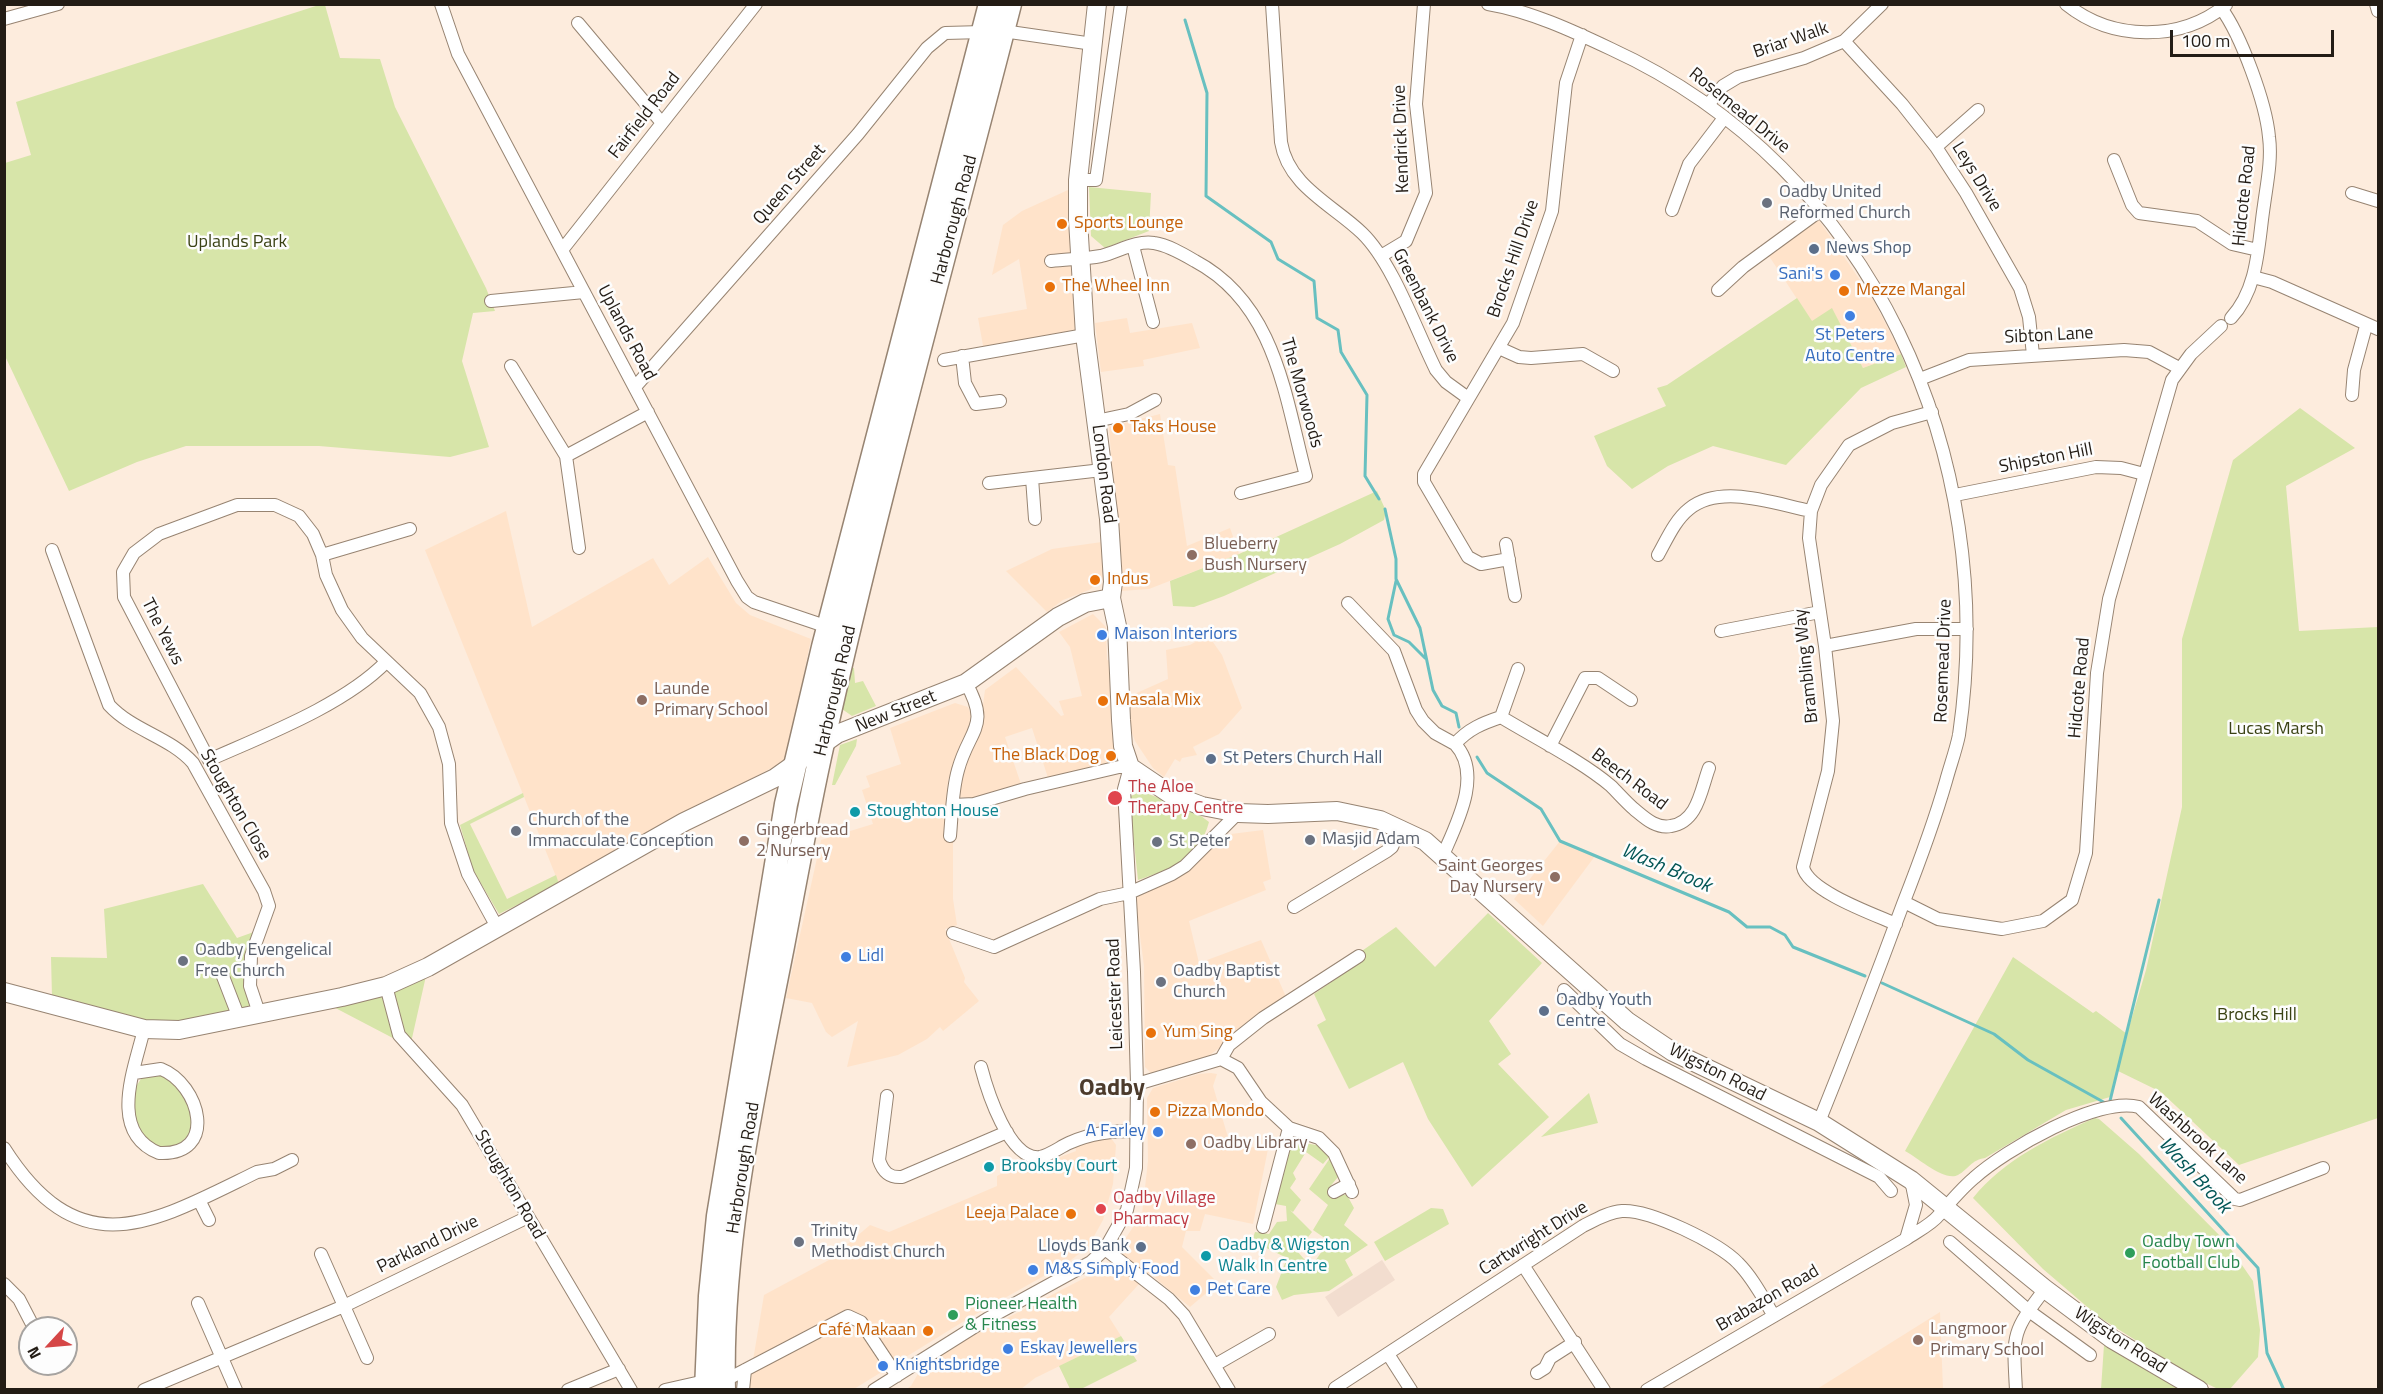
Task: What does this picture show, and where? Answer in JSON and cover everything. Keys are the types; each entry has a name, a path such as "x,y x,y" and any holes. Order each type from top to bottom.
{"highway":[{"name":"Harborough Road","path":"840,634 884,493 993,32 990,4"},
{"name":"Harborough Road","path":"840,634 993,32 1010,4"},
{"path":"808,755 864,546 880,497 884,493"},
{"name":"Harborough Road","path":"721,1386 734,1222 802,880 808,755"},
{"name":"Harborough Road","path":"721,1386 718,1216 764,926 771,914 808,755"},
{"path":"753,993 766,961 788,882 791,878 802,880"}],"main road":[{"name":"London Road","path":"1097,4 1078,180 1080,258 1085,335 1112,551 1111,598 1117,626 1123,746 1130,767"},
{"name":"New Street","path":"386,986 428,967 684,822 776,778 837,734 966,683 1058,617 1085,603 1111,598"},
{"name":"Wigston Road","path":"1130,767 1170,794 1202,806 1238,813 1281,814 1337,811 1359,815 1400,828 1425,841 1443,855 1598,1010 1673,1052 1729,1090 1819,1122 1911,1180 2045,1289 2112,1339 2199,1389"},
{"path":"4,992 144,1029 179,1030 386,986"}],"street":[{"path":"4,19 39,7 58,4"},
{"name":"Uplands Road","path":"441,4 458,54 747,597 776,611 840,634"},
{"name":"Fairfield Road","path":"562,250 756,4"},
{"path":"1078,180 1096,180 1121,4"},
{"name":"Greenbank Drive","path":"1272,4 1281,142 1285,159 1311,192 1361,232 1381,256 1436,370 1446,382 1468,398"},
{"name":"Kendrick Drive","path":"1381,256 1406,241 1426,193 1416,104 1424,4"},
{"name":"Rosemead Drive","path":"1488,4 1506,7 1582,35 1653,68 1708,105 1765,153 1821,210 1854,254 1888,308 1920,379 1932,412 1955,495 1962,545 1967,629 1958,737 1931,831 1819,1122"},
{"path":"1862,4 1871,15"},
{"name":"Briar Walk","path":"1708,105 1723,86 1738,77 1804,58 1844,41 1881,4"},
{"path":"2066,4 2092,21 2141,34 2167,32 2190,24 2223,7"},
{"path":"2376,4 2379,11"},
{"name":"Hidcote Road","path":"2223,7 2246,59 2269,137 2267,184 2253,277 2238,310 2231,318"},
{"path":"578,23 662,123"},
{"name":"Queen Street","path":"635,387 858,134 927,48 945,33 993,32 1093,44"},
{"name":"Brocks Hill Drive","path":"1509,559 1481,564 1468,557 1424,482 1424,474 1513,323 1552,211 1566,83 1582,35"},
{"name":"Leys Drive","path":"1844,41 1902,104 1936,147 2014,273 2025,301 2033,355"},
{"path":"1936,147 1978,110"},
{"path":"1672,210 1689,164 1724,118"},
{"path":"2114,160 2132,205 2139,213 2197,221 2232,243 2258,250"},
{"path":"2352,193 2379,201"},
{"path":"1718,290 1743,267 1821,210"},
{"name":"The Morwoods","path":"1051,261 1102,255 1154,243 1203,265 1241,296 1256,315 1269,340 1306,476 1241,493"},
{"path":"1133,246 1153,322"},
{"path":"2253,277 2272,282 2372,328 2354,370 2352,395"},
{"path":"491,301 584,292"},
{"name":"Hidcote Road","path":"1904,902 1938,919 2002,929 2043,921 2072,900 2086,853 2097,673 2109,599 2167,392 2179,368 2204,340 2221,326"},
{"path":"944,360 1085,335"},
{"path":"1499,348 1519,357 1531,358 1583,354 1613,371"},
{"name":"Sibton Lane","path":"1920,379 1969,360 2137,350 2161,357 2179,368"},
{"path":"962,356 965,383 976,404 1000,401"},
{"path":"511,366 566,456 579,548"},
{"path":"1096,421 1129,414 1155,400"},
{"path":"566,456 648,412"},
{"name":"Brambling Way","path":"1896,924 1818,887 1804,875 1803,859 1832,749 1831,690 1809,538 1811,511 1821,485 1849,445 1892,423 1932,412"},
{"name":"Shipston Hill","path":"1955,495 2096,467 2121,468 2144,474"},
{"path":"989,483 1102,470"},
{"path":"1032,478 1035,519"},
{"path":"1658,555 1680,517 1702,501 1739,496 1811,511"},
{"name":"The Yews","path":"386,662 360,685 264,736 209,760 124,597 123,572 134,553 159,534 237,505 275,505 299,516 313,534 322,555 326,574 342,610 362,638 420,693 440,728 449,764 452,823 460,854 468,874 497,927"},
{"path":"322,555 410,530"},
{"path":"1506,544 1515,596"},
{"name":"Stoughton Close","path":"51,550 110,705 119,715 182,751 193,763 264,891 269,906 251,956 250,986 259,1013"},
{"path":"1348,603 1394,651 1416,710 1423,721 1436,733 1455,744 1465,758 1469,776 1443,855"},
{"path":"1721,631 1820,612"},
{"path":"1825,646 1916,628 1967,629"},
{"path":"1455,744 1471,729 1501,717 1518,669"},
{"path":"1550,746 1586,678 1598,678 1630,700"},
{"path":"950,836 957,772 979,718 978,705 966,683"},
{"name":"Beech Road","path":"1501,717 1610,786 1643,816 1662,827 1672,826 1690,815 1696,806 1709,768"},
{"path":"953,805 974,804 1025,789 1119,767 1130,767"},
{"name":"Leicester Road","path":"1105,1249 1123,1218 1132,1192 1136,1168 1137,1084 1134,972 1124,789 1130,767"},
{"path":"953,933 994,947 1100,899 1117,893 1128,893 1185,867 1238,813"},
{"path":"1293,907 1387,851 1392,847 1400,828"},
{"path":"1137,1084 1221,1059 1229,1045 1263,1018 1359,956"},
{"path":"222,974 239,1018"},
{"name":"Stoughton Road","path":"386,986 399,1035 462,1105 631,1389"},
{"name":"Wigston Road","path":"1564,990 1598,1010"},
{"path":"134,1073 152,1068 161,1069 171,1073 187,1092 194,1106 198,1125 193,1141 186,1148 159,1153 140,1140 132,1127 127,1098 144,1029"},
{"path":"1221,1059 1238,1068 1261,1102 1289,1128 1319,1138 1334,1153 1350,1188 1334,1192"},
{"path":"981,1067 1007,1132 1021,1152 1037,1157 1096,1133 1136,1131"},
{"name":"Wigston Road","path":"1729,1090 1879,1177 1891,1191"},
{"path":"887,1096 879,1160 882,1168 895,1178 1007,1132"},
{"name":"Washbrook Lane","path":"1945,1206 1973,1178 2001,1158 2060,1124 2093,1112 2127,1104 2139,1107 2235,1199 2240,1200 2324,1167"},
{"path":"1263,1227 1289,1128"},
{"path":"4,1148 19,1169 45,1195 75,1216 93,1224 115,1226 164,1214 256,1172 274,1169 292,1160"},
{"path":"1906,1239 1916,1205 1911,1180"},
{"path":"199,1200 209,1220"},
{"name":"Brabazon Road","path":"1647,1389 1906,1239 1939,1215 1945,1206"},
{"name":"Cartwright Drive","path":"1335,1388 1523,1265 1599,1218 1619,1211 1637,1211 1653,1216 1727,1253 1748,1274 1773,1316"},
{"path":"164,1214 169,1227"},
{"name":"Parkland Drive","path":"144,1389 344,1306 528,1217"},
{"name":"Wigston Road","path":"1950,1242 2029,1311 2090,1355"},
{"path":"874,1389 987,1319 1091,1262 1105,1249 1170,1299 1184,1315 1229,1389"},
{"path":"321,1254 367,1358"},
{"path":"1523,1265 1604,1389"},
{"path":"4,1284 19,1299 28,1316"},
{"path":"2016,1389 2014,1340 2020,1323 2045,1289"},
{"path":"198,1303 236,1389"},
{"path":"665,1389 721,1386 745,1370 848,1316 861,1322 897,1376"},
{"path":"1215,1365 1269,1334"},
{"path":"1537,1373 1545,1368 1550,1358 1575,1342"},
{"path":"1388,1354 1411,1389"},
{"path":"568,1389 619,1369"},
{"path":"721,1386 745,1370"}],"shaded area":[{"path":"1068,190 1079,333 984,351 978,318 1027,309 1019,259 992,275 1003,225 1022,211"},
{"path":"1818,219 1873,299 1901,354 1863,368 1832,309 1812,322 1769,256"},
{"path":"1127,318 1130,333 1192,323 1200,348 1143,360 1144,366 1101,372 1095,323"},
{"path":"1160,414 1168,465 1175,466 1187,546 1230,528 1239,554 1149,589 1121,591 1109,427"},
{"name":"Launde Primary School","path":"506,511 532,627 653,558 669,585 708,557 736,603 750,615 811,639 786,760 559,884 425,550"},
{"path":"1102,542 1103,580 1089,590 1063,600 1047,612 1006,571 1052,549"},
{"path":"1093,614 1106,627 1107,660 1111,661 1116,764 1049,781 1032,728 1005,737 1022,787 975,798 958,797 961,766 980,728 985,690 1016,667 1061,716 1064,715 1059,701 1082,696 1070,647 1059,632"},
{"path":"1208,635 1222,655 1242,708 1219,734 1193,747 1197,755 1182,758 1180,762 1175,759 1164,777 1153,768 1135,741 1131,730 1130,696 1168,679 1166,650 1190,645"},
{"path":"955,703 968,707 973,720 948,780 944,837 953,837 953,899 957,925 945,929 965,978 964,982 979,1001 943,1031 940,1027 927,1039 898,1055 847,1067 858,1021 832,1037 826,1032 812,1003 786,998 821,840 873,824 862,790 870,787 866,776 901,764 890,728"},
{"path":"1263,830 1271,879 1263,882 1266,890 1189,921 1199,963 1261,940 1287,999 1207,1057 1172,1070 1152,1074 1145,1067 1144,966 1135,898 1175,878 1231,834"},
{"name":"Saint Georges Day Nursery","path":"1560,841 1595,856 1543,926 1514,899"},
{"path":"1199,1074 1217,1074 1213,1086 1232,1151 1269,1144 1253,1224 1205,1214 1200,1231 1186,1231 1182,1247 1218,1283 1190,1307 1149,1273 1109,1317 1121,1336 1035,1378 1021,1389 905,1390 911,1386 923,1365 974,1335 1106,1267 1142,1214 1148,1161 1147,1098 1153,1088"},
{"path":"1111,1138 1116,1145 1113,1184 1103,1220 1088,1247 1067,1263 969,1318 854,1389 748,1390 764,1295 829,1260 870,1225 889,1232 997,1186 997,1176 1018,1165 1039,1165 1076,1151 1075,1145"},
{"path":"1382,1260 1395,1280 1338,1317 1325,1297"},
{"name":"Langmoor Primary School","path":"1940,1312 1943,1389 1817,1389"}],"green space":[{"name":"Uplands Park","path":"325,5 340,58 380,59 395,107 486,288 495,311 473,313 462,361 489,447 450,457 319,446 186,446 137,462 69,491 5,356 5,163 31,155 16,102"},
{"path":"1089,187 1151,193 1149,231 1105,248 1091,236"},
{"path":"1797,298 1812,321 1832,308 1863,368 1901,354 1906,367 1861,388 1786,465 1713,446 1668,466 1632,489 1607,466 1594,436 1666,406 1657,388 1667,385"},
{"name":"Brocks Hill","path":"2300,408 2355,448 2286,486 2299,631 2378,627 2378,1118 2239,1165 2161,1092 2118,1071 2110,1097 2066,1110 1985,1158 1976,1161 1958,1175 1946,1175 1939,1172 1905,1151 2013,957 2127,1034 2146,970 2182,807 2182,639 2233,460"},
{"path":"1377,491 1386,511 1384,520 1340,544 1224,596 1194,607 1173,606 1170,581 1239,554"},
{"path":"851,667 854,668 855,683 863,681 876,706 852,716 842,709"},
{"path":"857,739 856,746 835,785 832,785 840,745"},
{"path":"1141,791 1197,813 1209,822 1204,835 1191,854 1162,872 1138,880 1129,797"},
{"path":"523,793 524,797 470,824 507,899 556,875 559,884 499,914 473,870 460,825"},
{"path":"203,884 237,938 262,929 251,956 259,1013 179,1030 52,997 51,957 107,958 104,909"},
{"path":"1488,913 1542,963 1489,1021 1511,1054 1498,1064 1549,1117 1472,1187 1428,1119 1403,1062 1349,1089 1317,1025 1326,1020 1314,994 1363,960 1359,953 1396,927 1435,967"},
{"path":"428,967 410,1047 322,1001"},
{"path":"165,1074 183,1094 192,1116 187,1137 178,1145 163,1150 144,1141 132,1116 135,1088 143,1076"},
{"path":"1589,1093 1598,1123 1541,1137"},
{"name":"Oadby Town Football Club","path":"2095,1118 2139,1154 2226,1242 2253,1281 2260,1330 2258,1357 2230,1389 2218,1389 2195,1378 2099,1317 2043,1269 1973,1198 1985,1184 2013,1161 2062,1133"},
{"path":"1304,1143 1322,1146 1329,1157 1323,1164 1306,1152 1293,1173 1296,1179 1290,1188 1301,1200 1293,1212 1290,1210 1312,1232 1297,1251 1311,1267 1329,1241 1313,1230 1328,1205 1309,1189 1330,1158 1338,1177 1328,1189 1336,1195 1347,1195 1354,1208 1344,1225 1368,1245 1345,1260 1353,1275 1329,1291 1294,1295 1282,1300 1276,1287 1287,1258 1252,1241 1255,1232 1269,1234 1277,1222 1287,1221 1286,1206 1275,1204 1290,1146"},
{"path":"1431,1208 1443,1209 1449,1224 1385,1261 1374,1242"},
{"path":"1121,1336 1137,1361 1081,1389 1070,1389 1059,1366"},
{"path":"2104,1345 2114,1351 2178,1389 2101,1389"}],"waterway":[{"path":"1185,20 1207,93 1206,196 1271,242 1278,259 1314,281 1317,318 1338,330 1341,352 1367,395 1365,476 1379,499"},
{"name":"Wash Brook","path":"1385,509 1396,559 1396,579 1420,628 1433,690 1442,706 1456,713 1459,727"},
{"path":"1396,581 1388,619 1394,635 1409,642 1425,658"},
{"name":"Wash Brook","path":"1477,757 1487,773 1541,809 1560,841 1729,912 1747,927 1770,927 1785,935 1793,947 1865,976"},
{"name":"Wash Brook","path":"2109,1105 2159,900"},
{"path":"1882,983 1994,1034 2028,1060 2107,1104"},
{"name":"Wash Brook","path":"2121,1118 2258,1268 2267,1353 2284,1390"}],"place":[{"name":"Oadby United Reformed Church","path":"1767,203"},
{"name":"Sports Lounge","path":"1062,224"},
{"name":"News Shop","path":"1814,249"},
{"name":"Sani's","path":"1835,275"},
{"name":"The Wheel Inn","path":"1050,287"},
{"name":"Mezze Mangal","path":"1844,291"},
{"name":"St Peters Auto Centre","path":"1850,316"},
{"name":"Taks House","path":"1118,428"},
{"name":"Blueberry Bush Nursery","path":"1192,555"},
{"name":"Indus","path":"1095,580"},
{"name":"Maison Interiors","path":"1102,635"},
{"name":"Launde Primary School","path":"642,700"},
{"name":"Masala Mix","path":"1103,701"},
{"name":"The Black Dog","path":"1111,756"},
{"name":"St Peters Church Hall","path":"1211,759"},
{"name":"The Aloe Therapy Centre","path":"1115,798"},
{"name":"Stoughton House","path":"855,812"},
{"name":"Church of the Immacculate Conception","path":"516,831"},
{"name":"Masjid Adam","path":"1310,840"},
{"name":"Gingerbread 2 Nursery","path":"744,841"},
{"name":"St Peter","path":"1157,842"},
{"name":"Saint Georges Day Nursery","path":"1555,877"},
{"name":"Lidl","path":"846,957"},
{"name":"Oadby Evengelical Free Church","path":"183,961"},
{"name":"Oadby Baptist Church","path":"1161,982"},
{"name":"Oadby Youth Centre","path":"1544,1011"},
{"name":"Yum Sing","path":"1151,1033"},
{"name":"Pizza Mondo","path":"1155,1112"},
{"name":"A Farley","path":"1158,1132"},
{"name":"Oadby Library","path":"1191,1144"},
{"name":"Brooksby Court","path":"989,1167"},
{"name":"Oadby Village Pharmacy","path":"1101,1209"},
{"name":"Leeja Palace","path":"1071,1214"},
{"name":"Trinity Methodist Church","path":"799,1242"},
{"name":"Lloyds Bank","path":"1141,1247"},
{"name":"Oadby Town Football Club","path":"2130,1253"},
{"name":"Oadby & Wigston Walk In Centre","path":"1206,1256"},
{"name":"M&S Simply Food","path":"1033,1270"},
{"name":"Pet Care","path":"1195,1290"},
{"name":"Pioneer Health & Fitness","path":"953,1315"},
{"name":"Café Makaan","path":"928,1331"},
{"name":"Langmoor Primary School","path":"1918,1340"},
{"name":"Eskay Jewellers","path":"1008,1349"},
{"name":"Knightsbridge","path":"883,1366"}],"district":[{"name":"Oadby","path":"1112,1089"}],"park label":[{"name":"Lucas Marsh","path":"2276,730"}]}
